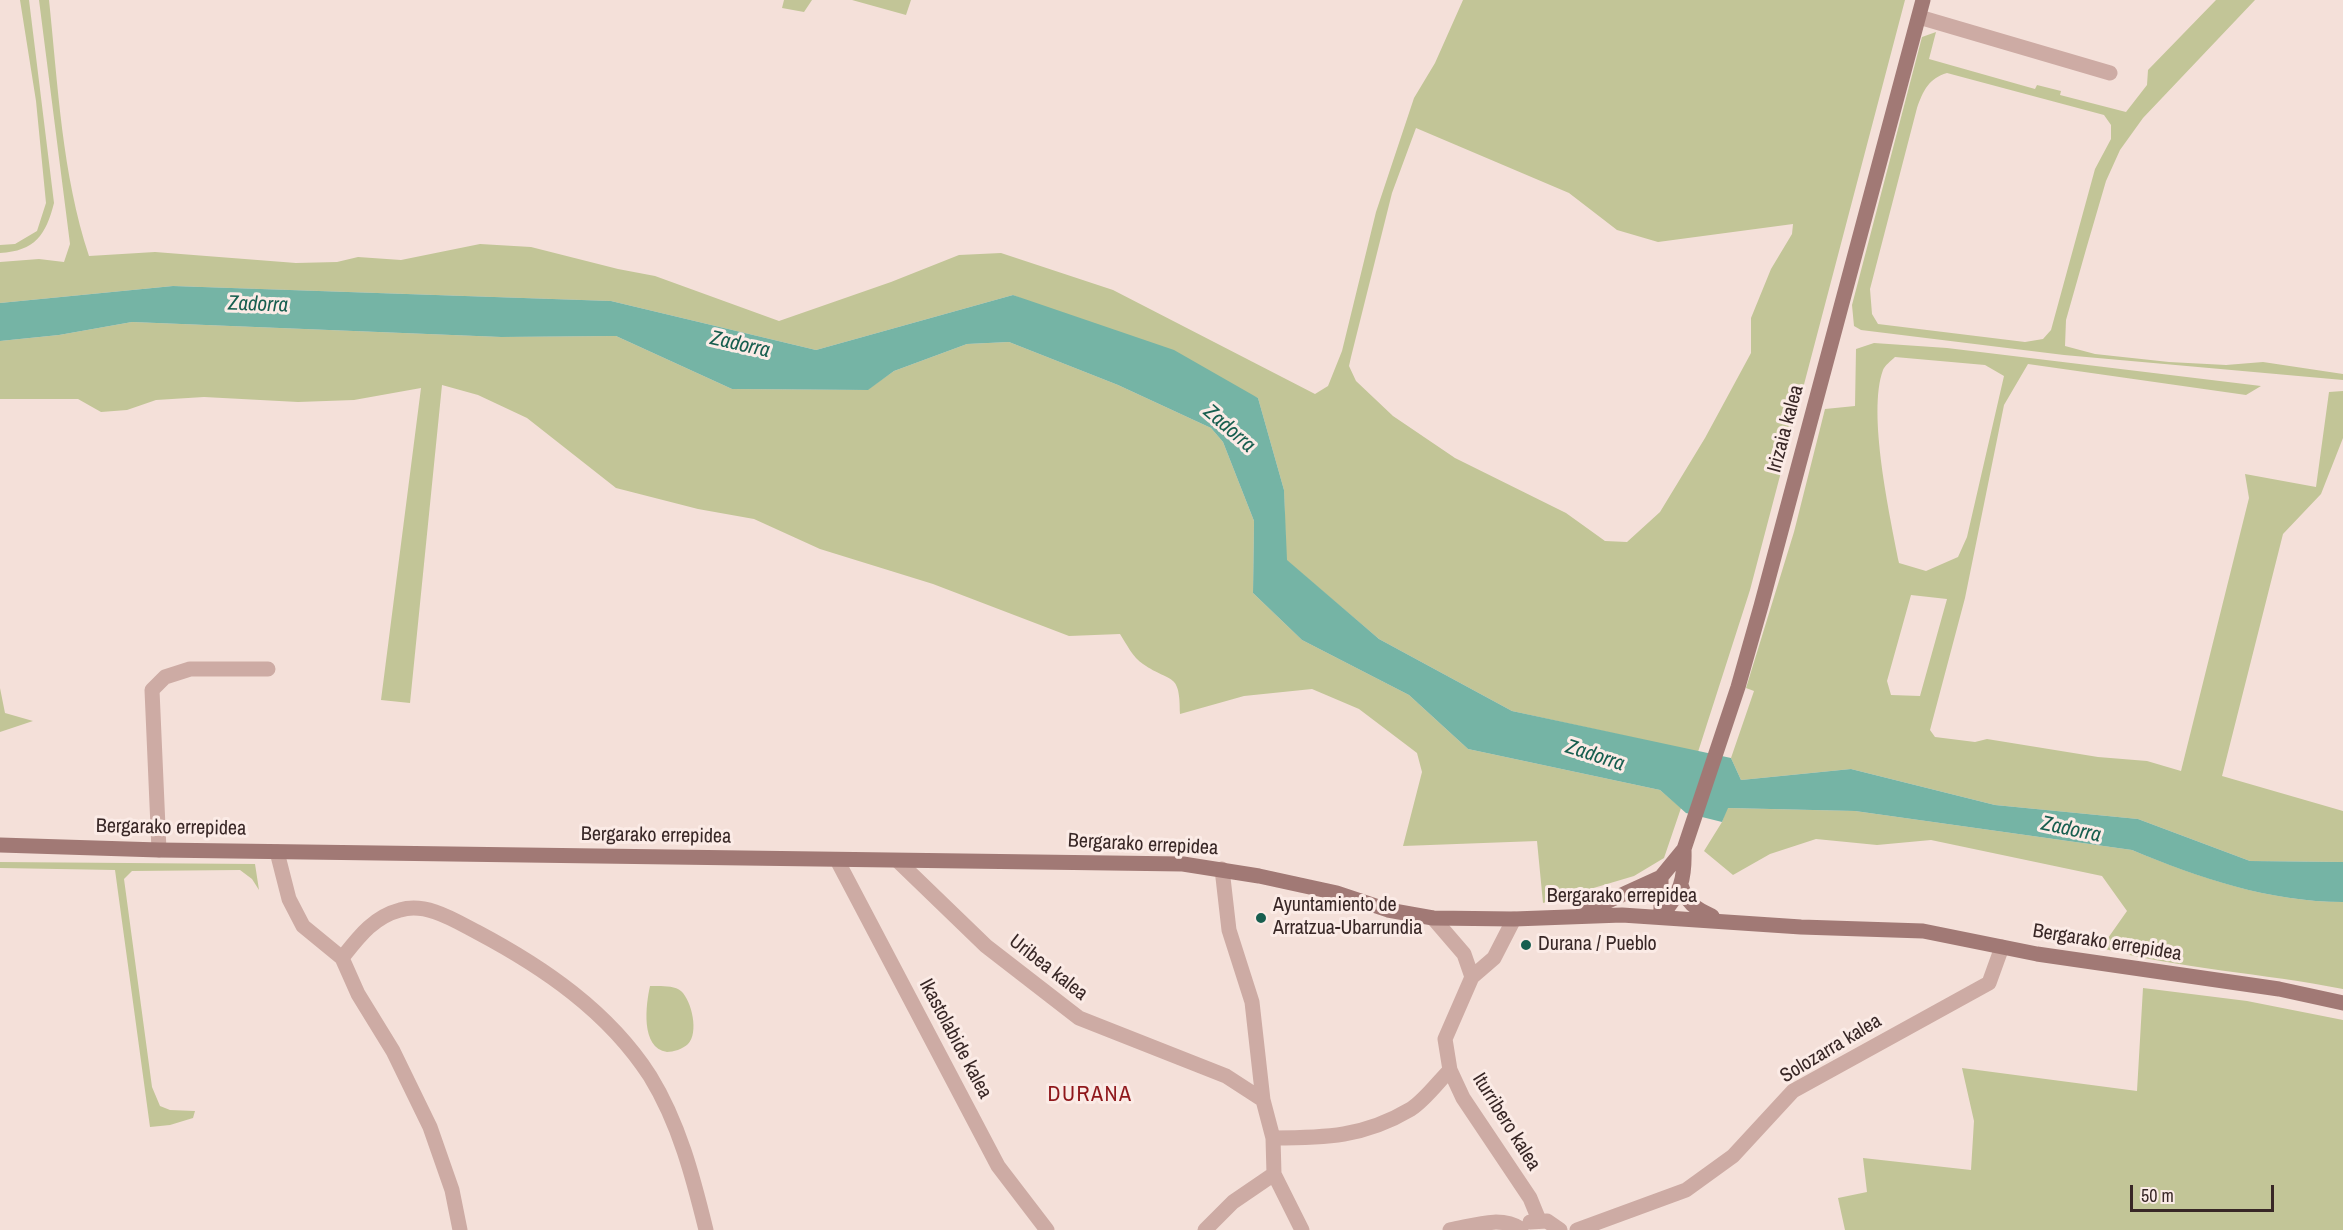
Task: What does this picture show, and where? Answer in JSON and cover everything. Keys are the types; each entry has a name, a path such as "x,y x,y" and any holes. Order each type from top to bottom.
{"street":[{"name":"Irizaia kalea","path":"1661,916 1674,901 1685,875 1684,849 1738,687 1923,0"},
{"path":"1919,17 2110,74"},
{"path":"159,850 152,690 165,677 190,669 268,669"},
{"name":"Bergarako errepidea","path":"0,845 277,852 1182,864 1222,869 1337,893 1388,910 1434,918 1661,916 1801,927 1923,931 2002,947 2279,989 2343,1003"},
{"name":"Irizaia kalea","path":"1576,915 1661,877 1684,849"},
{"path":"277,852 289,899 303,926 342,958 358,994 393,1051 430,1127 452,1190 460,1230"},
{"name":"Ikastolabide kalea","path":"837,860 998,1166 1047,1230"},
{"name":"Uribea kalea","path":"898,861 986,946 1078,1018 1226,1076 1263,1100"},
{"path":"1222,869 1229,930 1252,1002 1263,1100 1273,1138 1274,1174 1302,1230"},
{"path":"1661,877 1661,916"},
{"path":"1681,885 1686,900 1694,908 1720,919"},
{"path":"342,958 367,927 383,915 402,909 427,909 453,919 536,964 585,1003 613,1030 650,1076 672,1119 691,1168 706,1230"},
{"path":"1434,918 1464,954 1472,977"},
{"name":"Iturribero kalea","path":"1514,919 1494,958 1472,977 1445,1039 1450,1070 1463,1098 1530,1198 1539,1220"},
{"name":"Solozarra kalea","path":"1577,1230 1686,1190 1733,1156 1793,1092 1989,983 2002,947"},
{"path":"1273,1138 1328,1138 1366,1130 1412,1108 1450,1070"},
{"path":"1204,1230 1233,1202 1274,1174"},
{"path":"1450,1230 1501,1221 1513,1223 1521,1229 1539,1220 1554,1224 1560,1230"}],"green space":[{"path":"20,0 29,0 54,203 47,224 37,239 22,249 0,253 0,245 15,244 37,231 46,203 36,101"},
{"path":"39,0 49,0 58,97 67,161 89,256 155,252 296,263 337,262 358,257 401,260 480,244 531,247 655,276 779,321 891,282 959,255 1001,253 1113,290 1315,394 1328,386 1342,351 1376,212 1414,98 1435,63 1463,0 1905,0 1750,590 1698,752 1512,711 1379,639 1286,560 1284,490 1258,398 1013,295 816,350 611,301 173,286 0,303 0,262 39,259 64,262 70,244","holes":["1416,128 1569,193 1617,230 1658,242 1793,224 1792,234 1771,269 1751,318 1751,353 1705,438 1660,512 1627,542 1605,541 1566,513 1455,458 1393,416 1356,381 1349,366 1392,193"]},
{"path":"784,0 812,0 804,12 782,8"},
{"path":"852,0 911,0 906,15"},
{"path":"2216,0 2255,0 2143,118 2120,150 2106,181 2066,320 2065,346 2095,354 2169,362 2226,365 2263,362 2343,374 2343,380 2064,355 1861,330 1854,326 1852,305 1922,37 1936,32 1929,59 2035,89 2037,85 2061,91 2060,95 2126,112 2147,85 2148,70","holes":["1947,73 2104,115 2111,125 2111,139 2095,169 2051,330 2043,339 2025,342 1878,324 1872,314 1870,289 1917,108 1924,91 1931,82"]},
{"path":"132,322 501,337 616,336 732,389 867,390 894,371 967,344 1009,342 1118,385 1211,428 1223,442 1254,521 1253,593 1302,640 1409,695 1468,749 1660,790 1681,808 1664,858 1634,876 1543,903 1537,841 1403,846 1422,772 1417,753 1359,709 1312,689 1244,696 1180,714 1180,700 1176,685 1172,680 1139,661 1120,634 1069,636 933,584 820,549 754,519 698,509 616,488 527,418 478,395 442,385 410,703 381,700 421,388 354,400 298,402 204,397 156,400 127,410 101,412 78,399 0,399 0,341 59,335"},
{"path":"1874,343 1947,348 2261,386 2246,395 2028,364 2004,405 1965,598 1930,730 1935,737 1975,742 1987,739 2098,757 2147,761 2181,771 2249,498 2245,474 2316,487 2329,392 2343,391 2343,438 2321,494 2283,534 2222,776 2343,811 2343,862 2250,861 2138,819 1995,805 1851,769 1741,780 1731,758 1754,691 1746,688 1794,532 1825,409 1855,406 1856,349","holes":["1895,357 1985,365 2004,376 1967,537 1958,557 1926,571 1899,563 1886,493 1877,412 1884,368","1911,595 1947,599 1920,696 1891,695 1887,681"]},
{"path":"0,688 5,713 33,721 0,732"},
{"path":"1727,808 1855,811 2132,850 2209,879 2262,893 2316,901 2343,902 2343,989 2161,961 2101,948 2127,911 2102,876 1931,840 1877,845 1816,839 1770,854 1733,875 1704,851 1722,822"},
{"path":"0,862 255,864 259,890 252,879 240,870 132,871 124,879 152,1087 160,1106 170,1110 195,1111 193,1118 170,1125 150,1127 115,870 0,868"},
{"path":"650,986 666,986 681,991 691,1009 694,1025 691,1039 688,1044 675,1051 667,1052 658,1049 652,1043 647,1024"},
{"path":"2143,988 2247,1001 2343,1020 2343,1230 1845,1230 1838,1198 1867,1192 1863,1158 1971,1170 1974,1121 1962,1068 2137,1091"}],"water":[{"name":"Zadorra","path":"173,286 611,301 816,350 1013,295 1174,350 1258,398 1284,490 1287,560 1379,639 1512,711 1731,758 1741,780 1851,769 1995,805 2138,819 2250,861 2343,862 2343,902 2289,898 2235,887 2132,850 1855,811 1728,808 1722,822 1686,813 1660,790 1468,749 1409,695 1302,640 1253,593 1254,521 1223,442 1211,428 1118,385 1009,342 967,344 894,371 868,390 732,389 616,336 501,337 132,322 59,335 0,341 0,303"}],"place":[{"name":"Ayuntamiento de Arratzua-Ubarrundia","path":"1261,918"},
{"name":"Durana / Pueblo","path":"1526,945"}],"district":[{"name":"DURANA","path":"1090,1095"}]}
